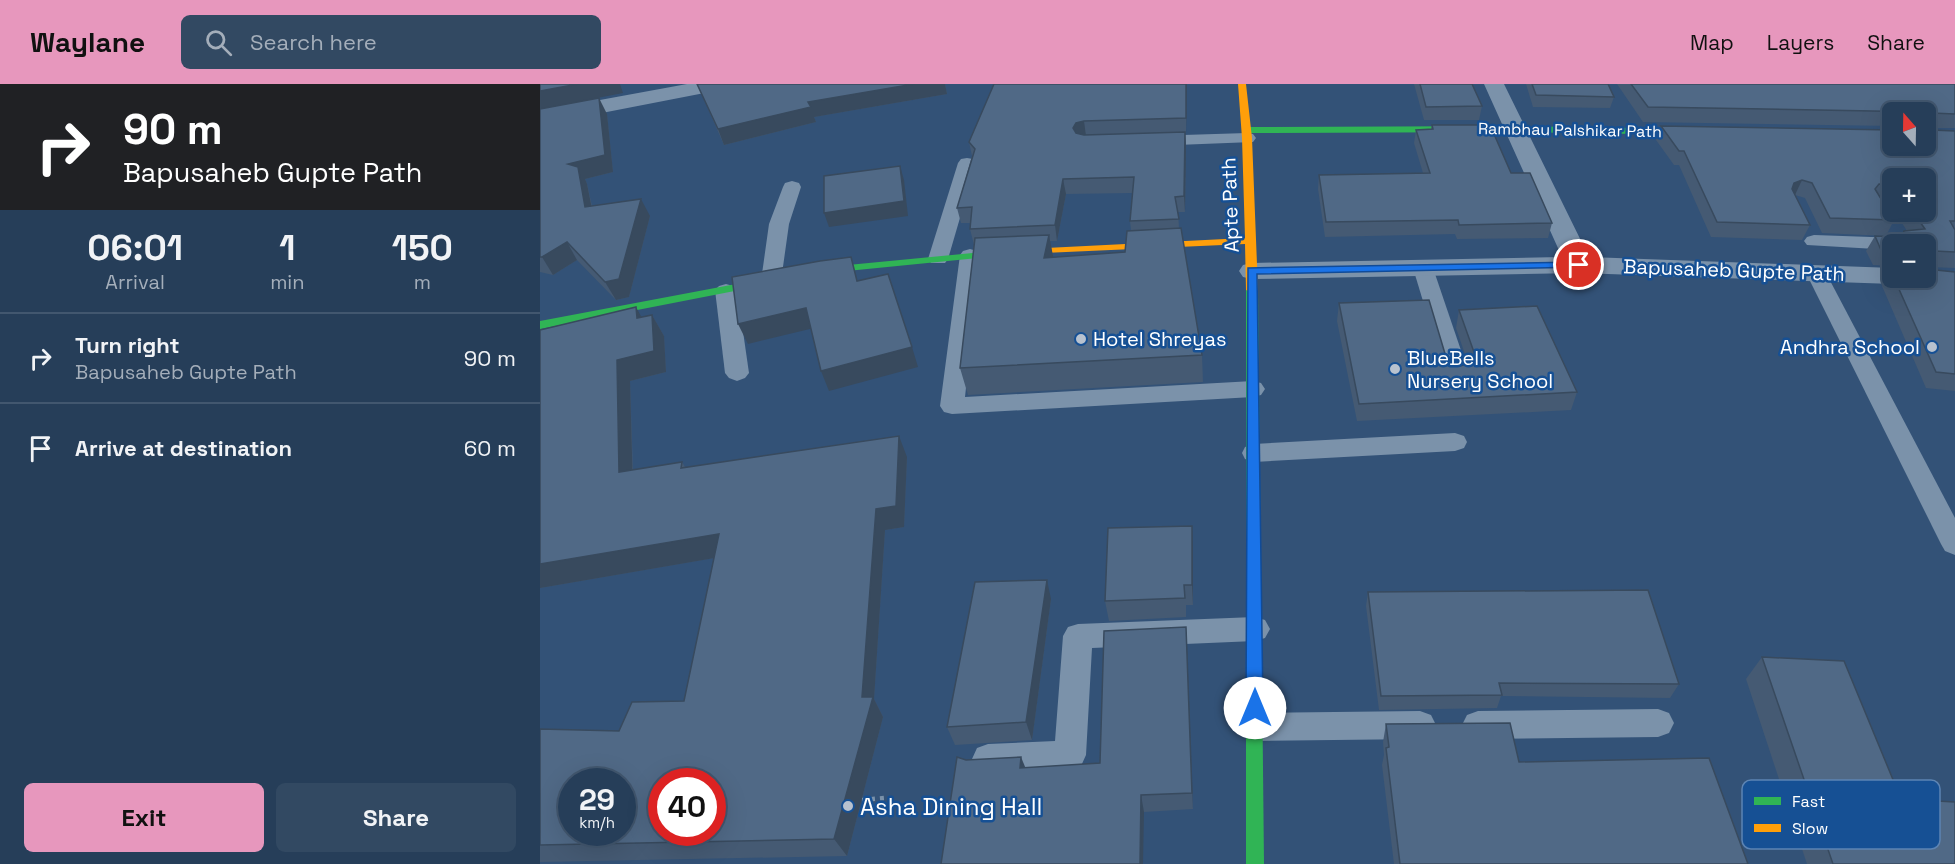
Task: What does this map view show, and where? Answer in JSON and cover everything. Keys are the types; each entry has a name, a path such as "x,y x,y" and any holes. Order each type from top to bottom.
{"street":[{"path":"540,118 720,84"},
{"name":"Apte Path","path":"1242,84 1247,134 1252,271 1256,864"},
{"path":"1494,84 1579,265"},
{"name":"Rambhau Palshikar Path","path":"1247,134 1515,129 1716,132"},
{"path":"540,325 827,270 970,255 1250,241"},
{"name":"Bapusaheb Gupte Path","path":"1252,271 1579,265 1882,276"}],"lane":[{"path":"1132,141 1247,134"},
{"path":"938,259 967,164"},
{"path":"771,281 779,224 792,188"},
{"path":"1805,222 1815,241 1823,274 1955,544"},
{"path":"1891,225 1896,234"},
{"path":"1815,241 1882,243"},
{"path":"970,255 952,406 1253,389"},
{"path":"1423,268 1457,374"},
{"path":"726,290 737,374"},
{"path":"1254,453 1455,442"},
{"path":"974,760 1070,755 1078,636 1255,629"},
{"path":"1255,727 1658,723"}],"path":[{"path":"862,800 884,798"}],"building":[{"path":"540,84 578,84 540,91"},
{"path":"697,84 914,84 808,102 811,107 718,129"},
{"path":"994,84 1186,84 1186,118 1084,121 1076,123 1073,128 1076,133 1084,135 1185,132 1184,196 1175,197 1179,219 1130,221 1134,177 1063,179 1055,225 970,229 972,207 957,208 975,149 969,142"},
{"path":"1420,84 1472,84 1482,106 1426,107"},
{"path":"1532,84 1608,84 1614,97 1536,95"},
{"path":"1631,84 1955,84 1955,114 1936,113 1936,102 1882,102 1882,111 1648,107"},
{"path":"599,98 605,155 568,164 578,167 585,207 641,199 619,279 605,282 567,242 540,257 540,109"},
{"path":"1432,125 1490,125 1511,173 1530,173 1552,223 1459,225 1458,220 1326,222 1319,175 1430,173 1416,130 1433,129"},
{"path":"1661,126 1882,130 1882,156 1936,156 1936,130 1955,131 1955,221 1950,221 1955,230 1955,252 1936,251 1936,234 1903,234 1904,231 1925,229 1920,222 1936,222 1936,168 1882,168 1882,184 1879,184 1875,189 1882,200 1882,220 1830,218 1812,183 1802,180 1794,183 1792,189 1810,225 1717,222 1684,151 1679,151"},
{"path":"900,166 904,201 824,213 824,176"},
{"name":"Hotel Shreyas","path":"1181,228 1202,355 960,368 975,238 1049,235 1044,258 1125,252 1127,231"},
{"path":"1875,236 1882,236 1882,250 1881,250"},
{"path":"851,257 857,281 888,274 912,347 821,371 806,308 738,324 732,277"},
{"path":"1936,270 1955,272 1955,374 1936,372 1898,288 1936,288"},
{"path":"1429,300 1446,357 1452,363 1460,366 1471,363 1475,355 1459,310 1537,306 1577,392 1359,404 1339,303"},
{"path":"636,307 637,318 652,315 654,351 617,360 619,472 682,462 681,468 899,436 896,506 876,509 862,697 873,697 834,839 726,841 726,768 648,768 648,843 636,843 636,768 558,768 558,845 540,845 540,729 619,731 632,702 684,701 719,534 540,564 540,330"},
{"path":"1192,526 1192,585 1184,585 1185,598 1105,601 1108,528"},
{"path":"1047,580 1026,722 947,727 975,582"},
{"path":"1648,590 1679,684 1499,683 1502,695 1381,696 1368,592"},
{"path":"1186,627 1192,793 1141,795 1140,864 941,864 957,757 966,760 1021,757 1020,768 1100,763 1104,631"},
{"path":"1762,657 1844,661 1893,780 1804,780"},
{"path":"1510,723 1519,762 1709,758 1748,864 1400,864 1386,748 1389,747 1386,724"},
{"path":"1940,801 1955,802 1955,864 1833,864 1828,849 1940,849"}],"traffic: fast":[{"path":"1247,130 1515,129 1705,132"},
{"path":"540,325 827,270 1004,253"},
{"path":"1252,290 1255,864"}],"traffic: slow":[{"path":"1242,84 1247,138 1252,290"},
{"path":"1004,253 1250,241"}],"place":[{"name":"Hotel Shreyas","path":"1081,339"},
{"name":"Andhra School","path":"1932,347"},
{"name":"BlueBells Nursery School","path":"1395,369"},
{"name":"Asha Dining Hall","path":"848,806"}],"route":[{"path":"1255,708 1252,271 1579,265"}]}
